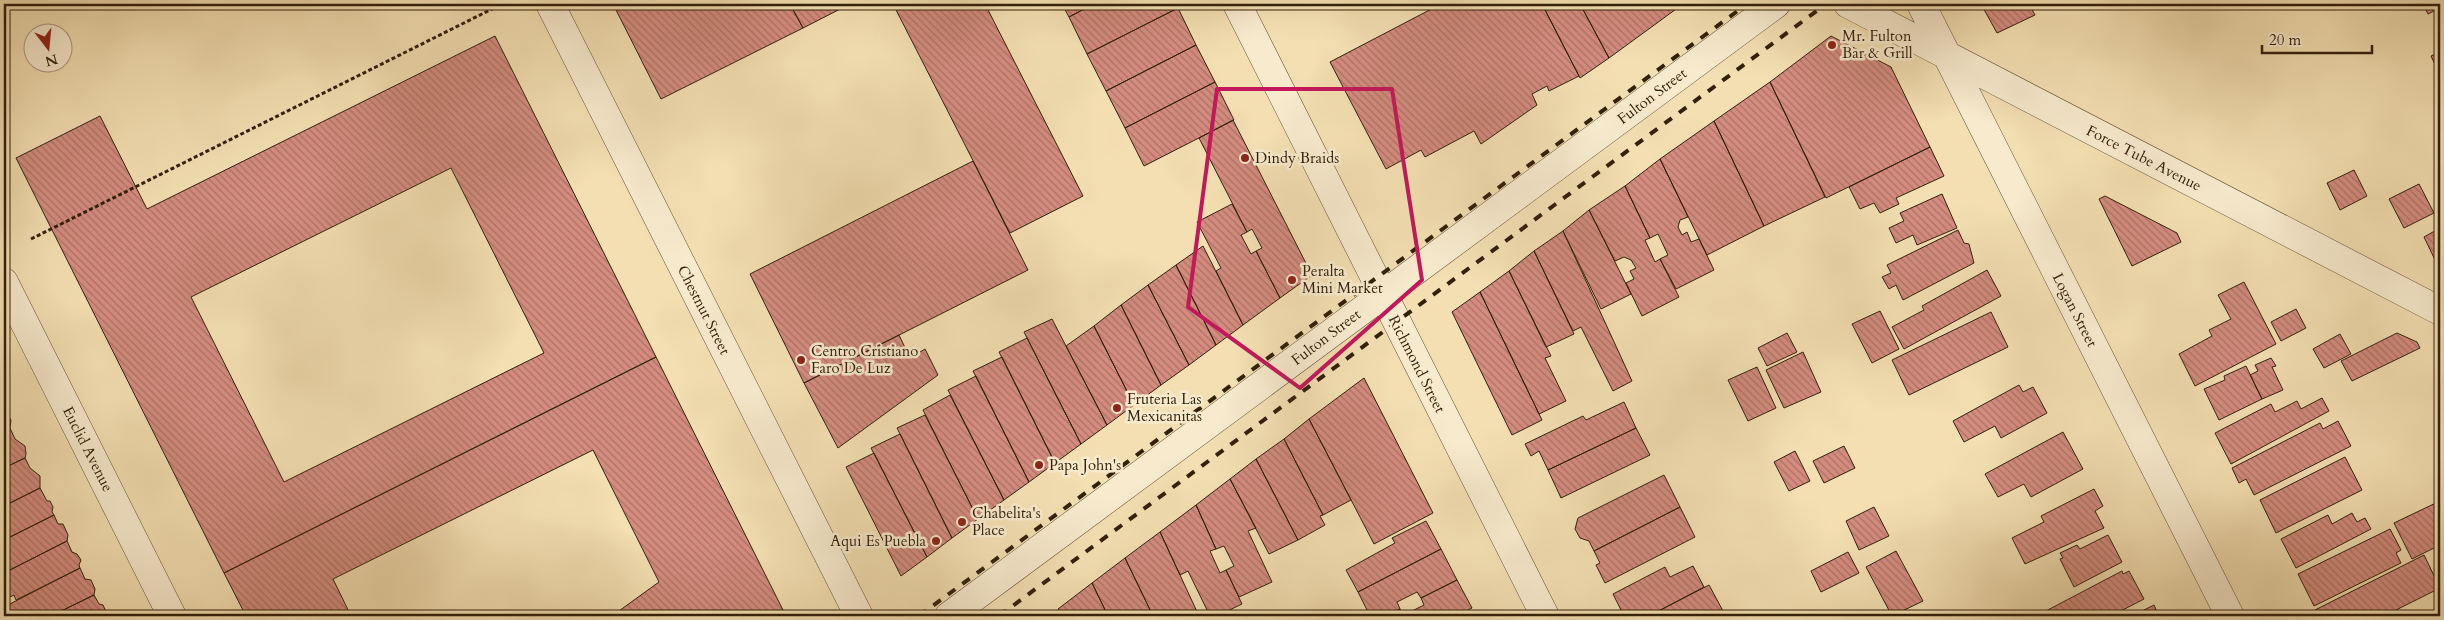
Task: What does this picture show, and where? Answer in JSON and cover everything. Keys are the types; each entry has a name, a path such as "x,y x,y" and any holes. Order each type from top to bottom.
{"street":[{"name":"Chestnut Street","path":"550,4 859,616"},
{"name":"Richmond Street","path":"1237,4 1544,616"},
{"name":"Fulton Street","path":"949,616 1776,4"},
{"name":"Force Tube Avenue","path":"1848,4 2440,311"},
{"name":"Logan Street","path":"1921,4 2230,616"},
{"name":"Euclid Avenue","path":"4,282 172,616"}],"path":[{"path":"31,239 502,4"}],"highlighted area":[{"path":"1217,89 1392,89 1422,280 1300,388 1188,307"}],"building":[{"path":"613,4 790,4 803,28 661,99"},
{"path":"790,4 850,4 803,28"},
{"path":"893,4 996,4 987,8 1083,196 1010,233"},
{"path":"1062,4 1094,4 1069,17"},
{"path":"1094,4 1175,4 1178,8 1087,54 1069,17"},
{"path":"1441,4 1542,4 1579,76 1549,91 1547,86 1532,94 1537,105 1481,144 1474,131 1425,157 1421,150 1386,169 1330,62"},
{"path":"1542,4 1580,4 1609,58 1580,78"},
{"path":"1580,4 1683,4 1609,58"},
{"path":"1981,4 2029,4 2035,15 1997,33"},
{"path":"2423,4 2440,4 2440,15 2438,9 2428,14"},
{"path":"1178,8 1196,45 1106,91 1087,54"},
{"path":"495,36 656,357 224,573 16,158 100,116 147,209","holes":["451,168 544,353 284,482 191,297"]},
{"path":"1831,36 1891,67 1930,147 1826,198 1770,82"},
{"path":"1196,45 1215,82 1125,128 1106,91"},
{"path":"2440,52 2440,75 2431,56"},
{"path":"1215,82 1234,120 1144,166 1125,128"},
{"path":"1770,82 1825,197 1764,226 1714,121"},
{"path":"1233,120 1312,275 1280,298 1256,251 1262,248 1252,229 1247,232 1199,138"},
{"path":"1714,121 1764,226 1707,255 1660,159"},
{"path":"1930,147 1944,176 1896,198 1899,204 1880,213 1874,203 1860,209 1849,187"},
{"path":"1660,159 1688,217 1680,220 1678,227 1682,235 1687,232 1691,242 1699,239 1714,270 1676,289 1660,259 1668,255 1658,234 1650,238 1625,186"},
{"path":"973,161 1028,270 804,383 750,274"},
{"path":"2354,170 2367,196 2340,210 2327,183"},
{"path":"2419,184 2434,213 2404,228 2389,199"},
{"path":"1625,186 1650,238 1645,240 1655,262 1660,259 1679,297 1642,316 1626,283 1634,279 1630,271 1636,268 1631,260 1624,257 1615,261 1589,210"},
{"path":"1942,194 1957,228 1917,245 1913,235 1896,243 1889,228 1904,221 1900,213"},
{"path":"2105,196 2177,233 2181,242 2132,266 2099,199"},
{"path":"1232,204 1247,232 1241,235 1251,254 1256,251 1280,298 1243,325 1216,271 1221,268 1197,222"},
{"path":"1589,210 1631,294 1601,309 1563,231"},
{"path":"2440,228 2440,260 2436,262 2424,237"},
{"path":"1958,230 1964,243 1969,244 1974,263 1903,300 1896,285 1889,289 1882,277 1891,273 1887,265"},
{"path":"1563,231 1632,381 1613,391 1581,327 1573,331 1534,251"},
{"path":"1203,246 1243,325 1216,345 1176,265"},
{"path":"1534,251 1574,334 1546,347 1509,271"},
{"path":"1176,265 1216,345 1189,365 1148,285"},
{"path":"1987,270 2001,296 1904,349 1892,327 1924,310 1922,306"},
{"path":"1509,271 1551,356 1545,358 1566,401 1539,414 1480,292"},
{"path":"2244,282 2276,344 2195,386 2179,354 2212,336 2209,330 2231,319 2218,295"},
{"path":"1148,285 1189,365 1161,385 1121,305"},
{"path":"1480,292 1542,420 1512,435 1452,312"},
{"path":"1121,305 1161,385 1134,405 1094,326"},
{"path":"2296,309 2306,328 2281,341 2271,322"},
{"path":"1880,311 1899,349 1872,363 1852,324"},
{"path":"1991,312 2008,347 1909,395 1892,360"},
{"path":"1052,319 1107,425 1081,444 1024,332"},
{"path":"1094,326 1134,405 1107,425 1066,346"},
{"path":"1787,333 1797,352 1767,366 1758,348"},
{"path":"2397,333 2417,342 2420,348 2352,381 2341,361"},
{"path":"2340,334 2351,354 2324,368 2313,349"},
{"path":"899,335 910,358 925,349 938,375 838,448 804,383"},
{"path":"1027,338 1081,444 1055,463 999,352"},
{"path":"1803,352 1821,392 1784,408 1766,370"},
{"path":"656,357 786,616 612,616 659,582 593,450 333,579 351,616 246,616 224,573"},
{"path":"1002,357 1055,463 1029,482 973,371"},
{"path":"2271,358 2276,366 2272,367 2283,390 2262,399 2250,375 2258,371 2255,365"},
{"path":"2246,366 2262,399 2219,420 2204,389 2225,380 2224,376"},
{"path":"1757,367 1776,408 1748,421 1728,380"},
{"path":"976,376 1029,482 1004,500 948,390"},
{"path":"1364,378 1433,513 1374,544 1309,419"},
{"path":"2019,385 2023,392 2033,387 2047,413 2001,438 1995,426 1964,442 1953,421"},
{"path":"950,395 1004,500 978,519 923,410"},
{"path":"2322,398 2329,411 2231,464 2215,433 2271,404 2275,412 2297,401 2301,409"},
{"path":"1624,402 1636,428 1548,470 1539,451 1531,456 1525,444 1583,416 1586,420"},
{"path":"4,410 11,420 10,428 4,431"},
{"path":"925,415 978,519 952,538 897,428"},
{"path":"1309,419 1351,500 1323,515 1284,439"},
{"path":"2338,421 2351,446 2254,495 2246,479 2239,483 2232,468 2320,423 2323,429"},
{"path":"10,428 15,439 25,446 26,454 25,458 4,468 4,431"},
{"path":"1636,428 1650,455 1561,498 1548,470"},
{"path":"2063,432 2083,469 2031,497 2024,484 1998,497 1985,474"},
{"path":"900,434 952,538 927,557 871,448"},
{"path":"1284,439 1323,515 1320,516 1325,525 1298,540 1256,459"},
{"path":"1844,446 1855,468 1824,483 1813,461"},
{"path":"1795,451 1810,481 1789,491 1774,462"},
{"path":"874,453 927,557 901,576 846,467"},
{"path":"2345,457 2362,490 2276,533 2260,500"},
{"path":"25,458 30,468 40,476 40,488 4,506 4,468"},
{"path":"1256,459 1298,540 1269,554 1230,479"},
{"path":"1664,475 1680,507 1594,551 1589,541 1580,538 1575,529 1578,518"},
{"path":"1230,479 1256,528 1248,531 1272,582 1239,597 1226,570 1234,566 1224,546 1216,549 1196,505"},
{"path":"40,488 47,501 50,501 54,515 4,540 4,506"},
{"path":"2094,489 2103,506 2095,511 2104,528 2025,564 2012,538 2044,522 2041,516"},
{"path":"2440,501 2440,545 2412,559 2394,523"},
{"path":"1196,505 1216,549 1210,551 1220,573 1226,570 1242,604 1217,616 1210,616 1188,571 1180,575 1160,532"},
{"path":"1680,507 1695,537 1605,583 1596,565 1600,563 1594,551"},
{"path":"1874,507 1889,536 1859,550 1846,521"},
{"path":"2352,513 2357,522 2365,518 2371,529 2296,568 2281,539 2328,515 2332,524"},
{"path":"54,515 58,524 63,524 68,535 67,541 4,573 4,540"},
{"path":"1426,521 1441,549 1358,592 1346,570 1395,543 1392,538"},
{"path":"2390,529 2401,550 2396,553 2401,563 2314,606 2298,574"},
{"path":"1160,532 1199,616 1153,616 1125,558"},
{"path":"2108,535 2122,562 2074,587 2060,559 2063,558 2060,553 2077,545 2080,549"},
{"path":"67,541 72,552 77,554 81,560 80,568 16,600 14,595 4,600 4,573"},
{"path":"1441,549 1457,580 1421,598 1417,592 1397,602 1400,609 1386,616 1370,616 1358,592"},
{"path":"1896,551 1923,601 1892,616 1866,567"},
{"path":"1848,552 1859,573 1821,592 1811,571"},
{"path":"2424,555 2440,588 2384,616 2319,616 2315,610"},
{"path":"1125,558 1153,616 1108,616 1092,583"},
{"path":"1693,566 1704,587 1649,616 1624,616 1613,594 1665,567 1670,577"},
{"path":"80,568 85,579 91,580 95,589 94,595 51,616 4,616 4,607"},
{"path":"2122,571 2123,574 2129,571 2144,599 2111,616 2043,616 2042,613"},
{"path":"1457,580 1472,608 1455,616 1386,616 1400,609 1404,615 1424,605 1421,598"},
{"path":"1092,583 1108,616 1062,616 1058,609"},
{"path":"1709,585 1723,611 1713,616 1649,616"},
{"path":"94,595 99,604 103,605 108,616 51,616"},
{"path":"2154,605 2159,616 2132,616"}],"railway":[{"path":"919,616 1747,4"},
{"path":"999,616 1826,4"}],"place":[{"name":"Mr. Fulton Bar & Grill","path":"1832,45"},
{"name":"Dindy Braids","path":"1245,158"},
{"name":"Peralta Mini Market","path":"1292,280"},
{"name":"Centro Cristiano Faro De Luz","path":"801,360"},
{"name":"Fruteria Las Mexicanitas","path":"1117,408"},
{"name":"Papa John's","path":"1039,465"},
{"name":"Chabelita's Place","path":"962,522"},
{"name":"Aqui Es Puebla","path":"936,541"}]}
